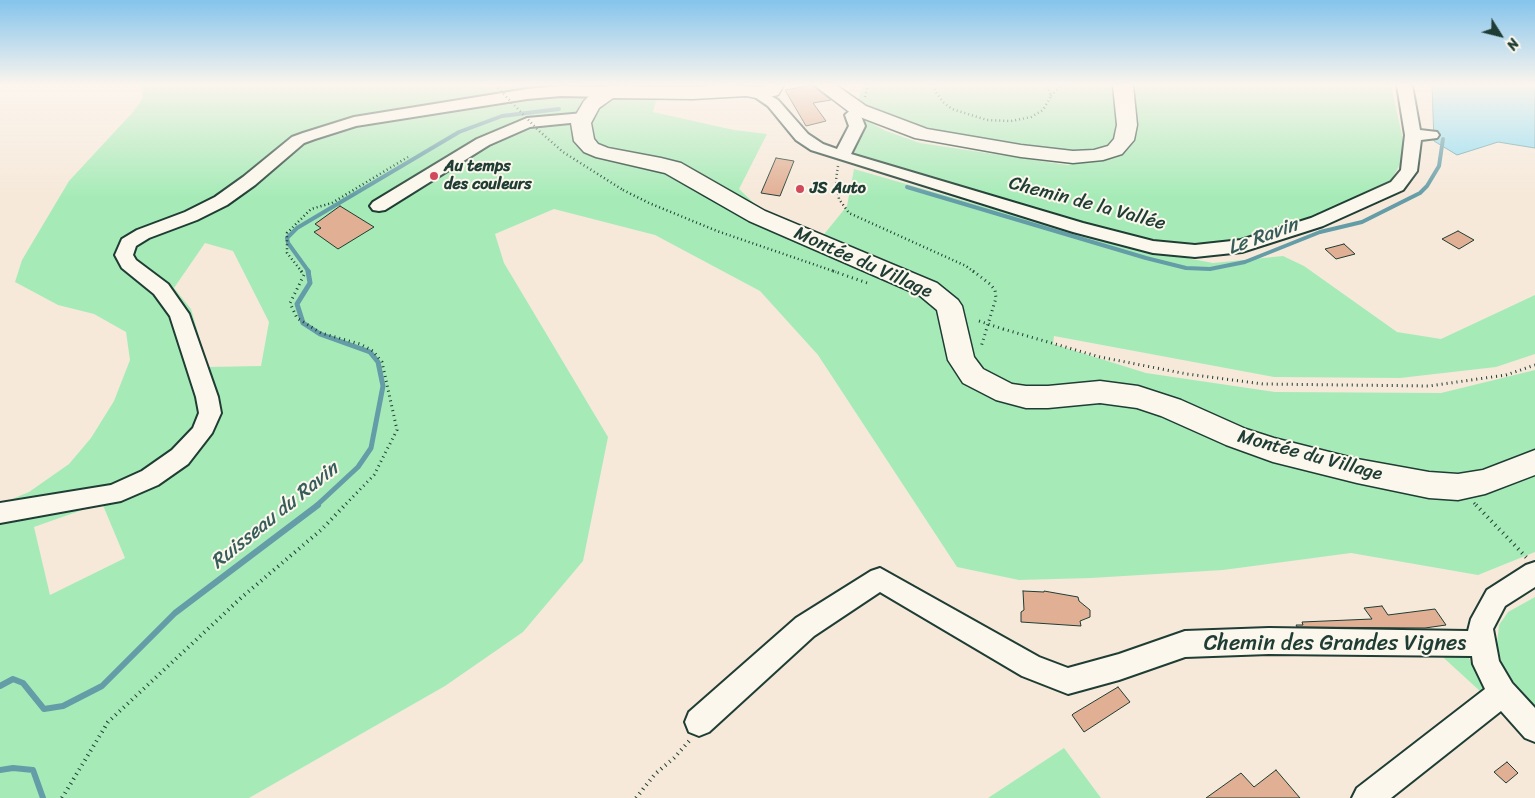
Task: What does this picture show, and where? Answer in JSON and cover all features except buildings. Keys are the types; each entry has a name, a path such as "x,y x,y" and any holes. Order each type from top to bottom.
{"main road":[{"name":"Montée du Village","path":"582,122 581,132 584,141 597,151 673,168 757,216 928,289 949,306 961,360 973,376 1006,393 1026,397 1048,397 1100,392 1138,397 1273,450 1357,471 1429,485 1458,487 1485,482 1535,462"},
{"path":"887,122 922,134 1021,151 1073,157 1096,156 1115,150 1124,140 1127,122"}],"street":[{"path":"0,513 113,494 150,478 180,457 201,433 210,413 179,314 161,289 129,264 124,255 128,243 143,234 191,216 221,201 250,181 298,140 353,122"},
{"path":"379,206 483,142 526,123 535,122"},
{"name":"Chemin de la Vallée","path":"790,122 802,137 817,147 840,155 1079,228 1153,247 1195,251 1242,246 1317,222 1397,186 1409,171 1413,135 1411,122"},
{"path":"840,155 857,126 856,122"},
{"path":"1413,135 1431,135"},
{"path":"1532,567 1496,598 1480,628 1486,664 1502,693 1535,728"},
{"name":"Chemin des Grandes Vignes","path":"699,722 805,627 880,579 1031,668 1068,681 1119,667 1185,644 1269,640 1483,644"},
{"path":"1367,798 1502,693"}],"path":[{"path":"530,122 558,148 596,174 649,203 718,230 876,286"},
{"path":"840,155 836,180 839,199 849,213 966,266 995,290 996,298 980,347 981,355"},
{"path":"62,798 108,722 242,596 321,530 374,474 397,430 382,362 373,351 360,344 321,332 297,318 290,303 304,274 287,252 287,234 311,209 332,203 408,157"},
{"path":"979,322 1100,357 1187,374 1263,384 1429,386 1506,374 1535,365"},
{"path":"1458,487 1532,567"},
{"path":"636,798 655,774 674,758 698,730 699,722"}],"green space":[{"path":"124,122 699,122 734,130 767,134 739,189 759,208 821,238 847,206 854,169 1118,245 1213,263 1283,256 1304,266 1397,332 1441,339 1535,295 1535,354 1496,367 1400,378 1274,377 1054,336 1053,344 1146,373 1275,392 1441,393 1535,370 1535,552 1478,575 1351,553 1223,570 1091,578 1019,580 957,567 818,355 760,291 655,235 554,209 495,234 504,263 608,437 583,561 523,632 445,686 249,798 0,798 0,504 29,492 69,464 91,438 114,401 130,360 126,332 94,314 58,305 15,282 22,260 69,181","holes":["205,243 233,251 269,322 261,366 208,367 191,309 174,288","102,503 125,558 50,595 34,527"]},
{"path":"856,122 869,122 886,131 920,143 1067,165 1104,160 1120,153 1132,144 1130,122 1399,122 1406,154 1390,182 1312,216 1238,240 1194,245 1150,244 849,156"},
{"path":"909,122 1117,122 1118,132 1115,141 1110,146 1097,151 1079,152 956,134"},
{"path":"1535,597 1535,715 1513,690 1503,668 1497,644 1499,625 1508,612"},
{"path":"1434,649 1468,656 1483,689 1481,692"},
{"path":"1064,748 1101,798 988,798"}],"water":[{"path":"1433,122 1535,122 1535,148 1498,142 1457,155 1434,141"}],"waterway":[{"name":"Ruisseau du Ravin","path":"309,272 288,243 287,238 297,228 459,132 485,122"},
{"name":"Le Ravin","path":"907,187 1146,258 1186,268 1210,269 1245,262 1320,232 1362,222 1420,193 1427,186 1439,166 1443,139"},
{"name":"Ruisseau du Ravin","path":"308,271 310,283 297,304 303,323 320,334 370,352 378,362 383,386 371,448 358,467 316,506"},
{"name":"Ruisseau du Ravin","path":"0,686 13,679 23,683 44,709 63,706 102,686 175,613 318,505"},
{"name":"Ruisseau du Ravin","path":"0,770 13,768 33,770 43,798"}],"place":[{"name":"Au temps des couleurs","path":"434,176"},
{"name":"JS Auto","path":"800,189"}]}
